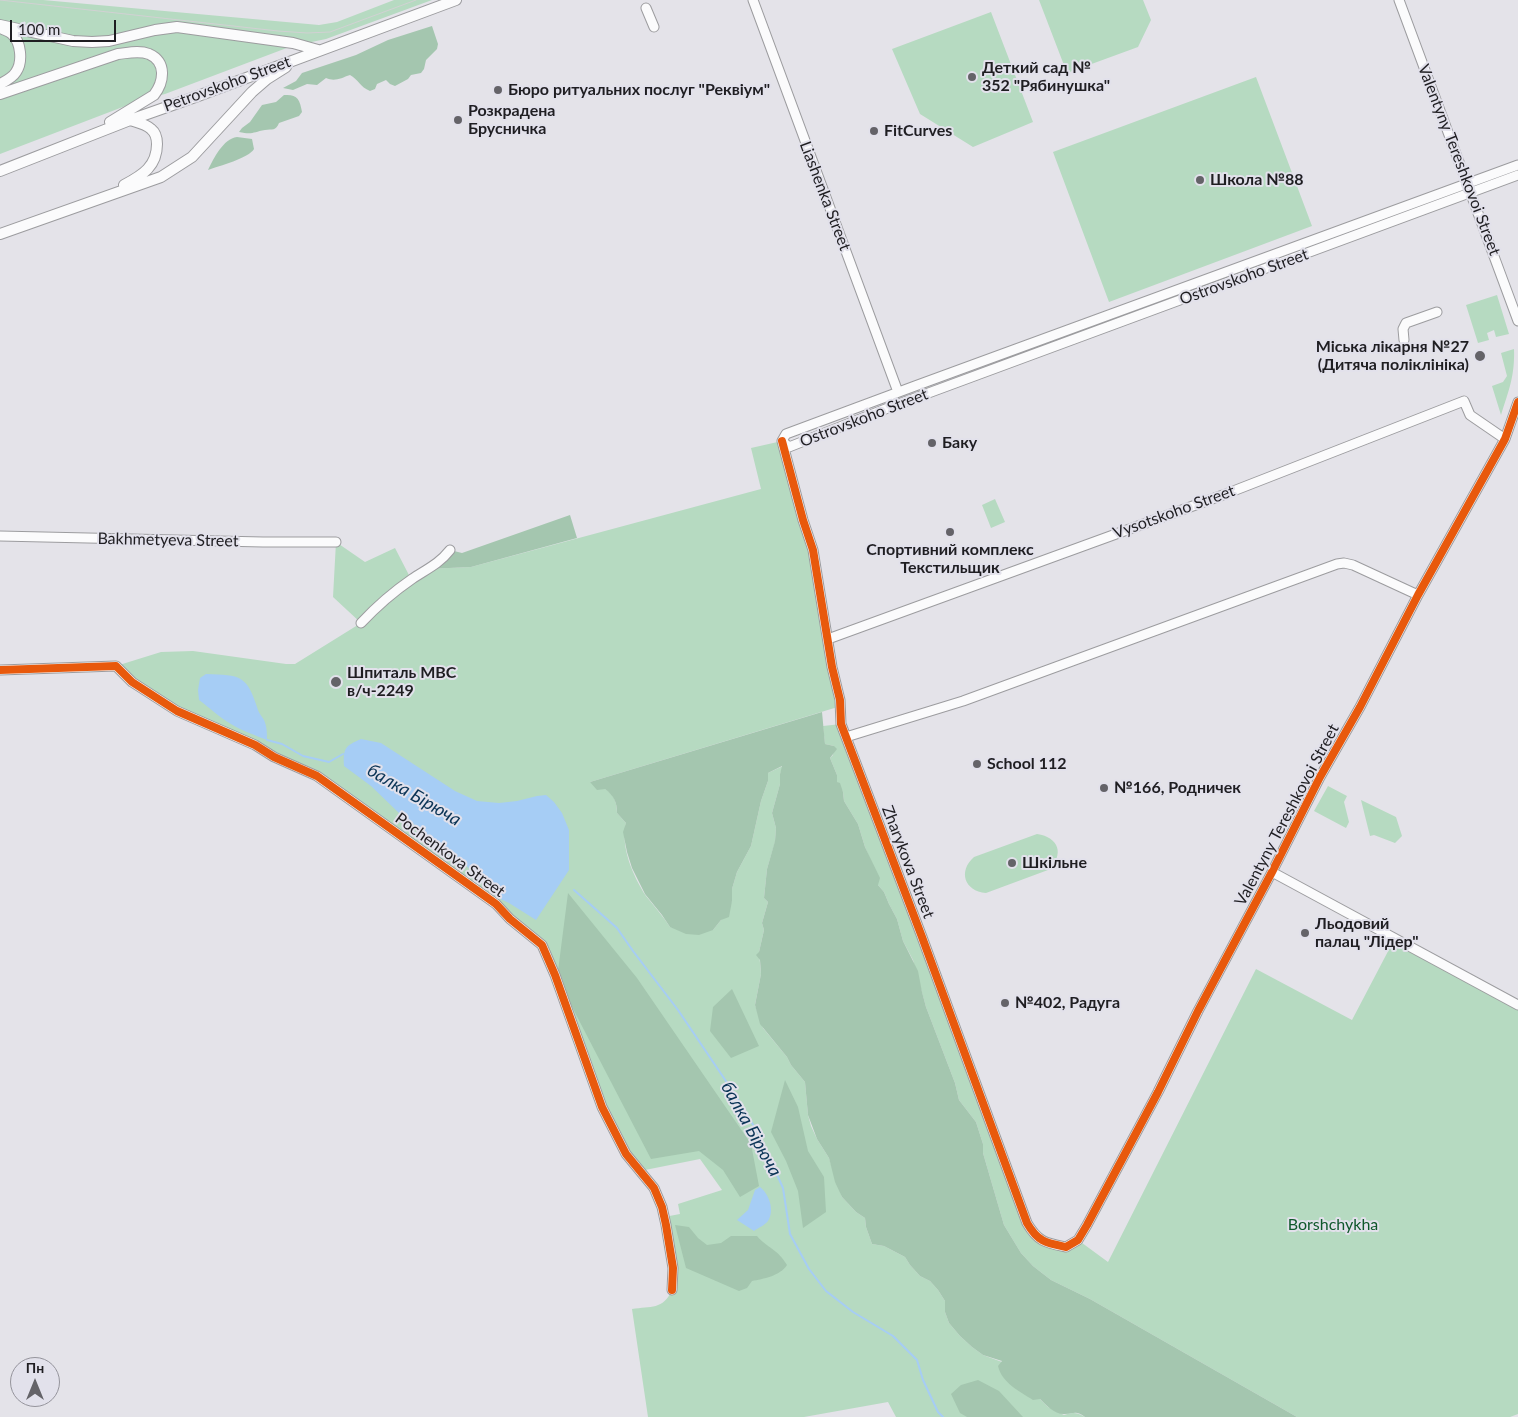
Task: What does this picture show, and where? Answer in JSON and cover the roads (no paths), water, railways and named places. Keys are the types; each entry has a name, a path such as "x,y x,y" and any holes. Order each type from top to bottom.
{"main road":[{"name":"Petrovskoho Street","path":"0,171 130,120 456,0"},
{"path":"0,26 73,41 92,42 109,41 177,27 293,43 318,50"},
{"path":"0,26 17,40 20,58 16,73 0,84"},
{"path":"0,234 161,177 192,157 232,113 260,86 286,68 318,50"},
{"path":"0,94 118,54 133,52 148,54 154,57 161,68 163,77 154,95 83,138"},
{"path":"97,199 134,179 147,170 154,162 157,141 155,134 151,128 130,120"}],"street":[{"name":"Liashenka Street","path":"753,0 898,392"},
{"name":"Valentyny Tereshkovoi Street","path":"1399,0 1518,320"},
{"path":"646,8 654,27"},
{"name":"Ostrovskoho Street","path":"1518,165 898,392 786,434 782,441 789,447 888,408 1518,175"},
{"path":"1404,340 1403,329 1406,322 1437,312"},
{"name":"Vysotskoho Street","path":"828,639 1223,495 1464,401 1470,415 1505,439"},
{"name":"Valentyny Tereshkovoi Street","path":"1078,1240 1158,1092 1221,966 1272,872 1320,777 1360,708 1418,595 1505,439 1518,402"},
{"name":"Zharykova Street","path":"782,441 813,550 832,666 841,706 841,724 846,738 1027,1224 1043,1242 1066,1247 1078,1240"},
{"name":"Bakhmetyeva Street","path":"0,536 336,542"},
{"path":"361,623 378,604 411,579 441,561 450,550"},
{"path":"846,738 963,701 1337,564 1353,565 1418,595"},
{"name":"Pochenkova Street","path":"0,670 116,666 132,682 176,711 229,733 274,757 317,776 496,904 510,919 542,945 555,974 602,1107 626,1154 654,1188 662,1206 673,1268 672,1290"},
{"path":"1272,872 1518,1005"}],"water":[{"path":"206,674 227,675 241,679 246,683 264,720 267,740 235,726 199,700 200,678"},
{"path":"361,739 381,743 455,791 477,801 499,803 546,795 554,802 562,813 569,830 569,870 536,920 496,897 462,861 432,846 412,822 399,813 371,786 344,766 346,748"},
{"path":"760,1187 768,1198 771,1212 768,1221 754,1231 737,1220 748,1210 755,1190"}],"waterway":[{"name":"балка Бірюча","path":"267,740 282,744 303,756 329,762 343,754"},
{"name":"балка Бірюча","path":"574,890 617,928 678,1010 734,1093 758,1133 783,1188 790,1234 809,1269 826,1291 853,1312 893,1336 917,1360 923,1380 938,1412 943,1417"}],"tram line":[{"path":"0,0 307,33 330,32 416,0"}],"place":[{"name":"Деткий сад № 352 \"Рябинушка\"","path":"972,77"},
{"name":"Бюро ритуальних послуг \"Реквіум\"","path":"498,90"},
{"name":"Розкрадена Брусничка","path":"458,120"},
{"name":"FitCurves","path":"874,131"},
{"name":"Школа №88","path":"1200,180"},
{"name":"Міська лікарня №27 (Дитяча поліклініка)","path":"1480,356"},
{"name":"Баку","path":"932,443"},
{"name":"Спортивний комплекс Текстильщик","path":"950,532"},
{"name":"Шпиталь МВС в/ч-2249","path":"336,682"},
{"name":"School 112","path":"977,764"},
{"name":"№166, Родничек","path":"1104,788"},
{"name":"Шкільне","path":"1012,863"},
{"name":"Льодовий палац \"Лідер\"","path":"1305,933"},
{"name":"№402, Радуга","path":"1005,1003"}],"park label":[{"name":"Borshchykha","path":"1333,1225"}]}
